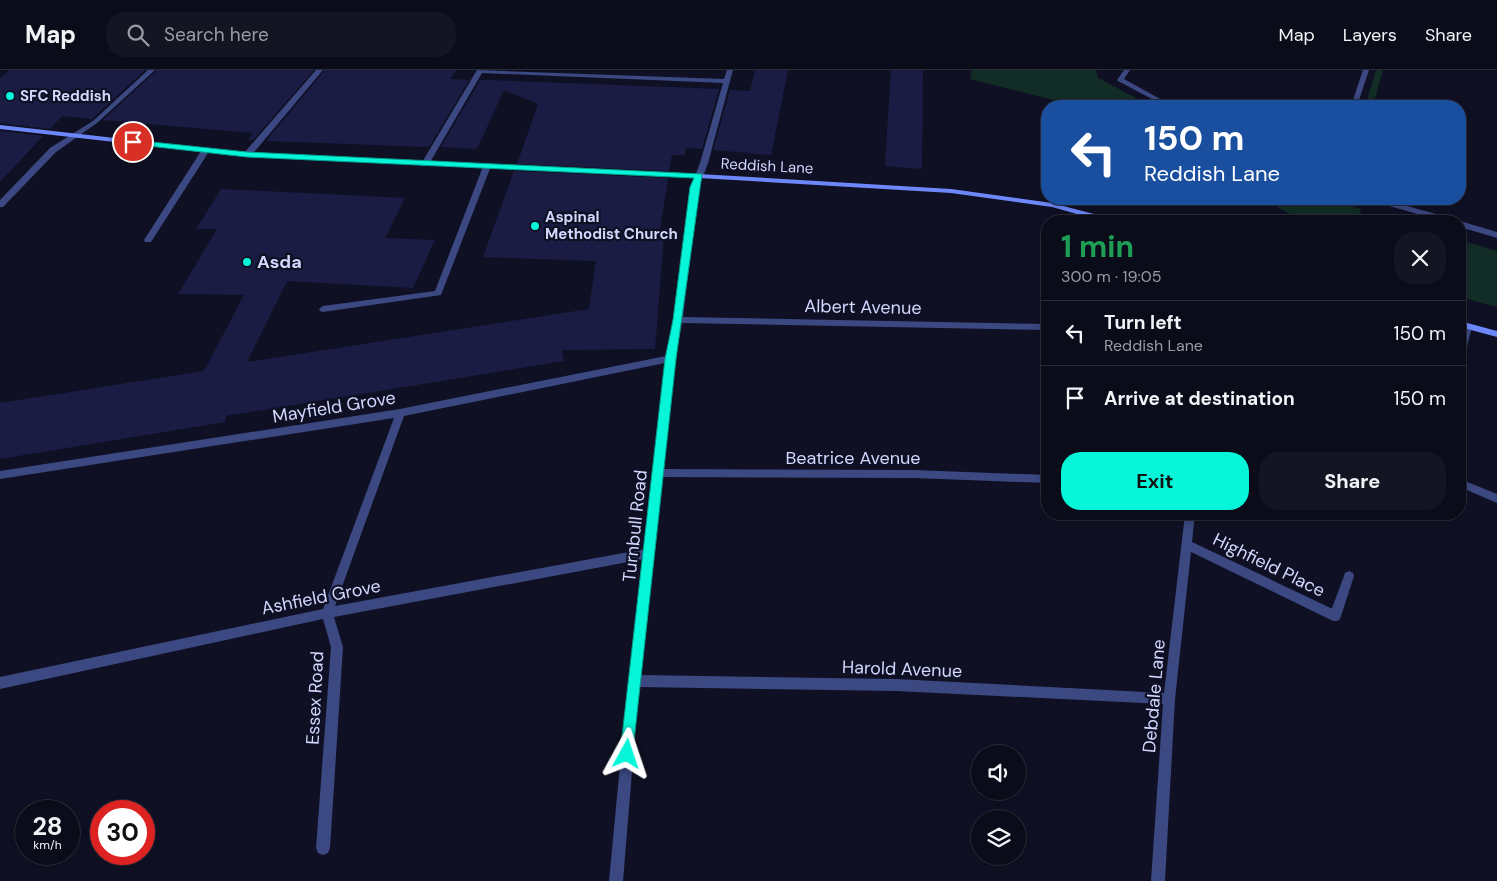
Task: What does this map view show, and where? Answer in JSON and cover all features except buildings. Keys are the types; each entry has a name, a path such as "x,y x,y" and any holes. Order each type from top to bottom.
{"main road":[{"name":"Reddish Lane","path":"0,127 247,155 699,176 951,191 1041,203"},
{"name":"Reddish Lane","path":"1052,205 1088,215"},
{"path":"1466,326 1497,330"},
{"path":"1466,327 1497,335"}],"street":[{"path":"0,205 53,150 78,136 152,70"},
{"path":"247,155 320,70"},
{"name":"Turnbull Road","path":"616,881 634,681 659,473 670,359 678,320 695,187 730,70"},
{"path":"1127,70 1120,80 1158,100"},
{"path":"1356,100 1366,70"},
{"path":"425,164 480,71 726,81"},
{"path":"148,240 206,150"},
{"path":"323,309 438,293 487,166"},
{"path":"1395,205 1430,215"},
{"path":"1466,226 1497,235"},
{"name":"Albert Avenue","path":"678,320 1041,327"},
{"name":"Mayfield Grove","path":"0,476 400,413 670,359"},
{"path":"327,613 400,413"},
{"name":"Beatrice Avenue","path":"659,473 914,474 1041,479"},
{"path":"1466,486 1497,499"},
{"name":"Debdale Lane","path":"1158,881 1170,699 1190,520"},
{"name":"Highfield Place","path":"1188,545 1335,616 1349,576"},
{"name":"Ashfield Grove","path":"0,683 327,613 650,553"},
{"name":"Essex Road","path":"323,848 337,647 327,613"},
{"name":"Harold Avenue","path":"634,681 896,685 1170,699"}],"green space":[{"path":"972,70 1096,70 1098,78 1140,100 1054,100 970,79"},
{"path":"1376,70 1383,70 1375,100 1367,100"},
{"path":"1274,205 1348,205 1361,209 1360,215 1291,215"},
{"path":"1466,242 1497,251 1497,307 1466,299"}],"place":[{"name":"SFC Reddish","path":"10,96"},
{"name":"Aspinal Methodist Church","path":"535,226"},
{"name":"Asda","path":"247,262"}],"route":[{"path":"133,142 247,155 699,176 695,187 678,320 670,359 627,754"}]}
